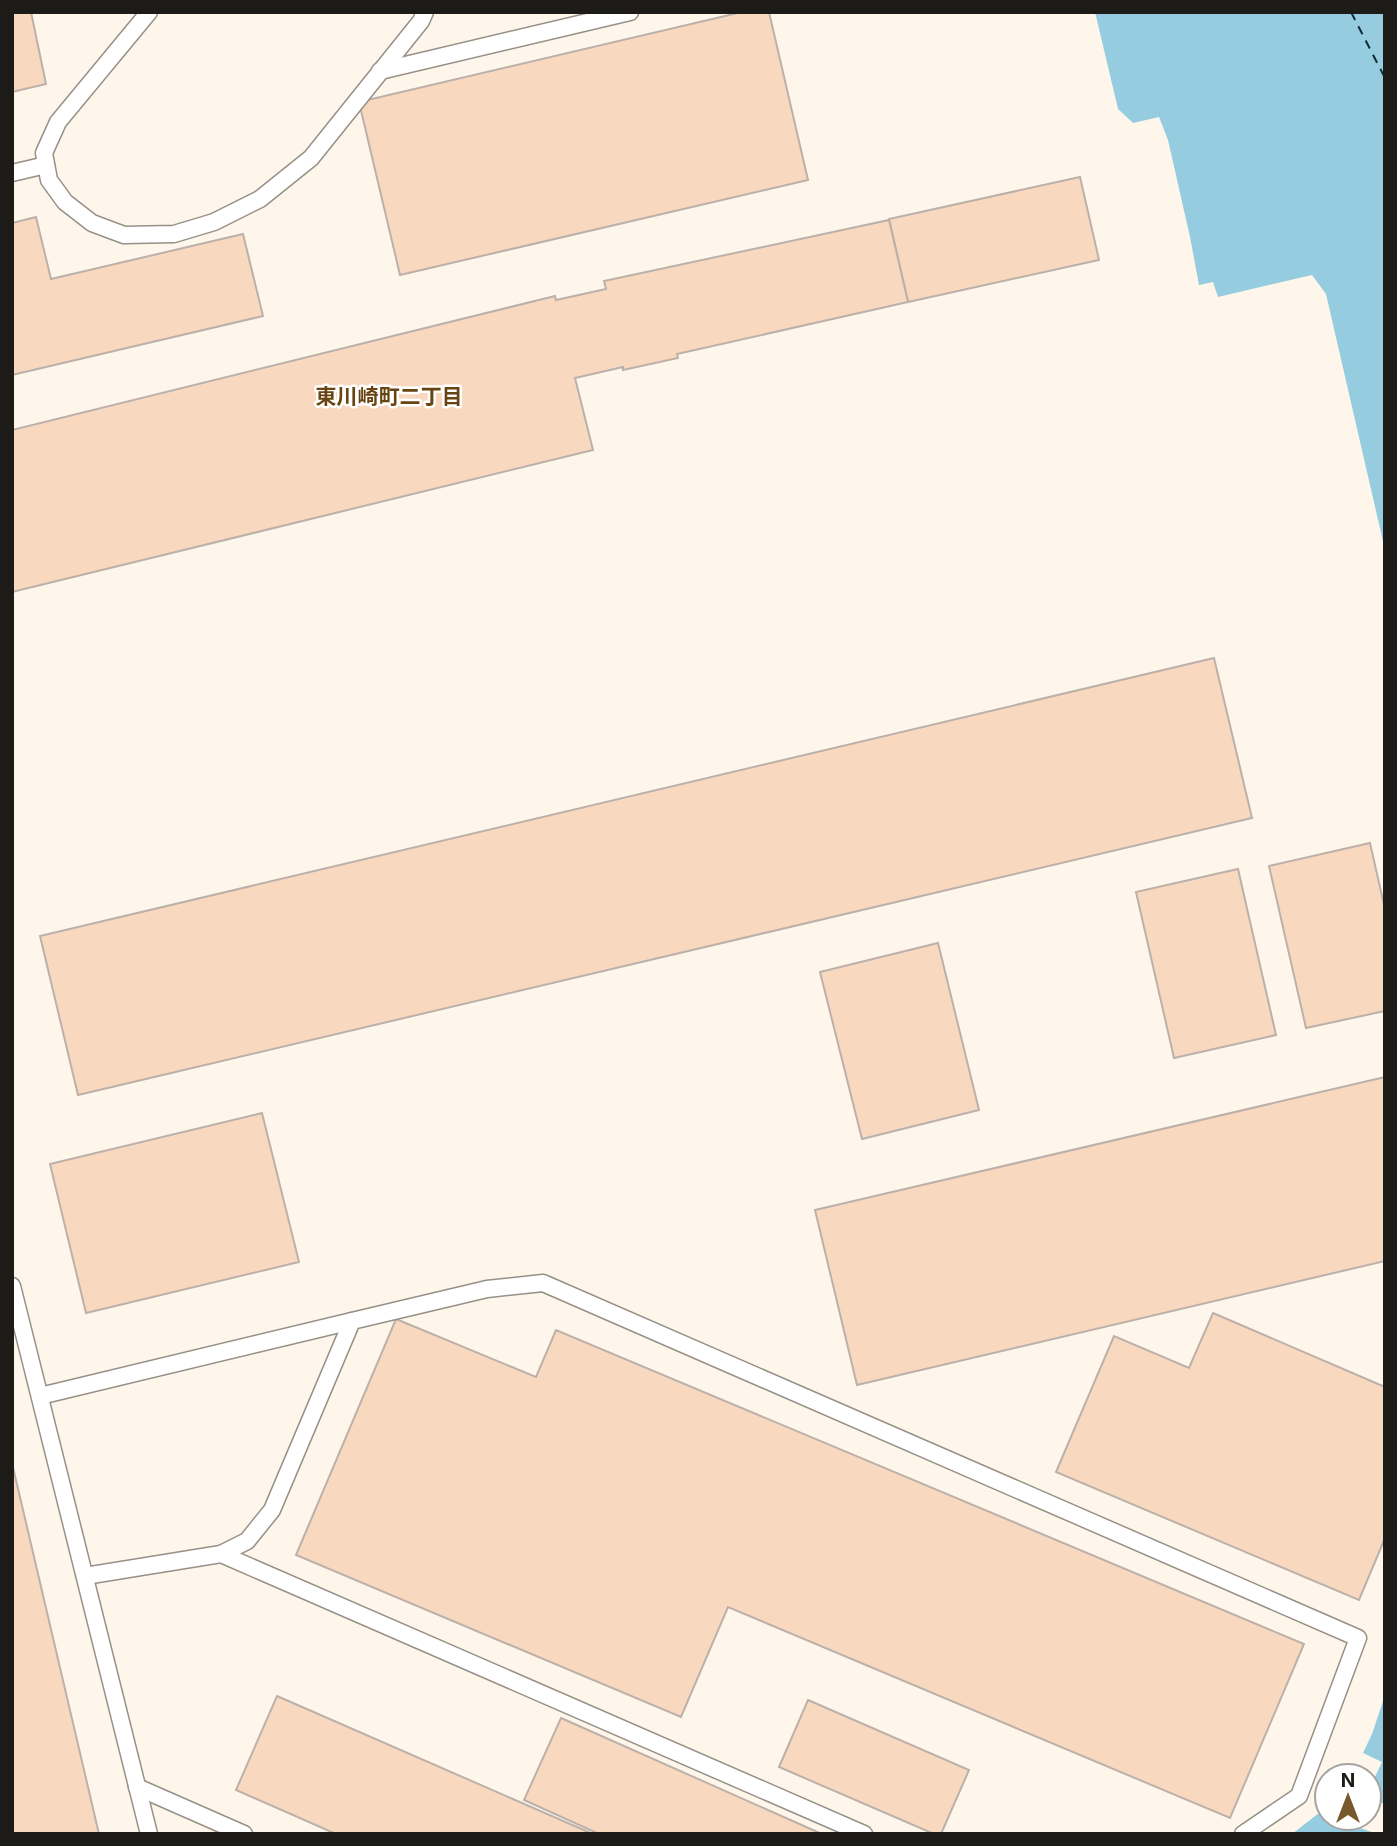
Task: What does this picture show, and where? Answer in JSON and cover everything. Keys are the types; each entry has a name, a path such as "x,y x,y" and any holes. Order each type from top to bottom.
{"lane":[{"path":"149,12 58,122 44,153 49,180 65,202 92,223 124,235 174,234 214,222 260,199 311,158 421,21 425,12"},
{"path":"380,71 629,12"},
{"path":"12,173 46,165"},
{"path":"40,1396 487,1289 543,1283 1358,1638 1299,1796 1243,1834"},
{"path":"12,1286 149,1834"},
{"path":"85,1576 221,1555 247,1541 272,1510 352,1321"},
{"path":"221,1555 864,1834"},
{"path":"137,1787 244,1834"}],"water":[{"path":"1095,12 1385,12 1385,550 1326,294 1312,275 1218,297 1213,282 1199,285 1168,140 1159,117 1133,123 1118,109"},
{"path":"1385,1695 1385,1804 1383,1762 1363,1753"},
{"path":"1313,1818 1313,1832 1377,1834 1292,1834"}],"building":[{"path":"12,12 31,12 46,84 12,92"},
{"path":"742,12 769,12 808,180 400,275 359,102"},
{"path":"1080,177 1099,260 908,302 889,219"},
{"path":"36,217 51,279 243,234 263,316 12,375 12,223"},
{"path":"889,220 908,302 677,354 678,358 575,378 593,450 12,592 12,430 555,296 556,300 606,289 604,281"},
{"path":"1214,658 1252,818 78,1095 40,936"},
{"path":"1370,843 1385,909 1385,1011 1306,1028 1269,866"},
{"path":"1238,869 1276,1035 1174,1058 1136,892"},
{"path":"938,943 979,1110 862,1139 820,972"},
{"path":"1385,1077 1385,1261 857,1385 815,1210"},
{"path":"262,1113 299,1262 86,1313 50,1164"},
{"path":"1213,1313 1385,1387 1385,1538 1359,1600 1056,1472 1114,1336 1189,1368"},
{"path":"396,1319 536,1377 556,1330 1304,1644 1230,1818 728,1607 681,1717 296,1555"},
{"path":"12,1463 99,1834 12,1834"},
{"path":"277,1696 593,1834 336,1834 236,1790"},
{"path":"808,1700 969,1770 941,1834 934,1834 779,1767"},
{"path":"561,1718 822,1834 599,1834 524,1800"}],"ferry route":[{"path":"1351,12 1385,78"}],"district":[{"name":"東川崎町二丁目","path":"389,397"}]}
